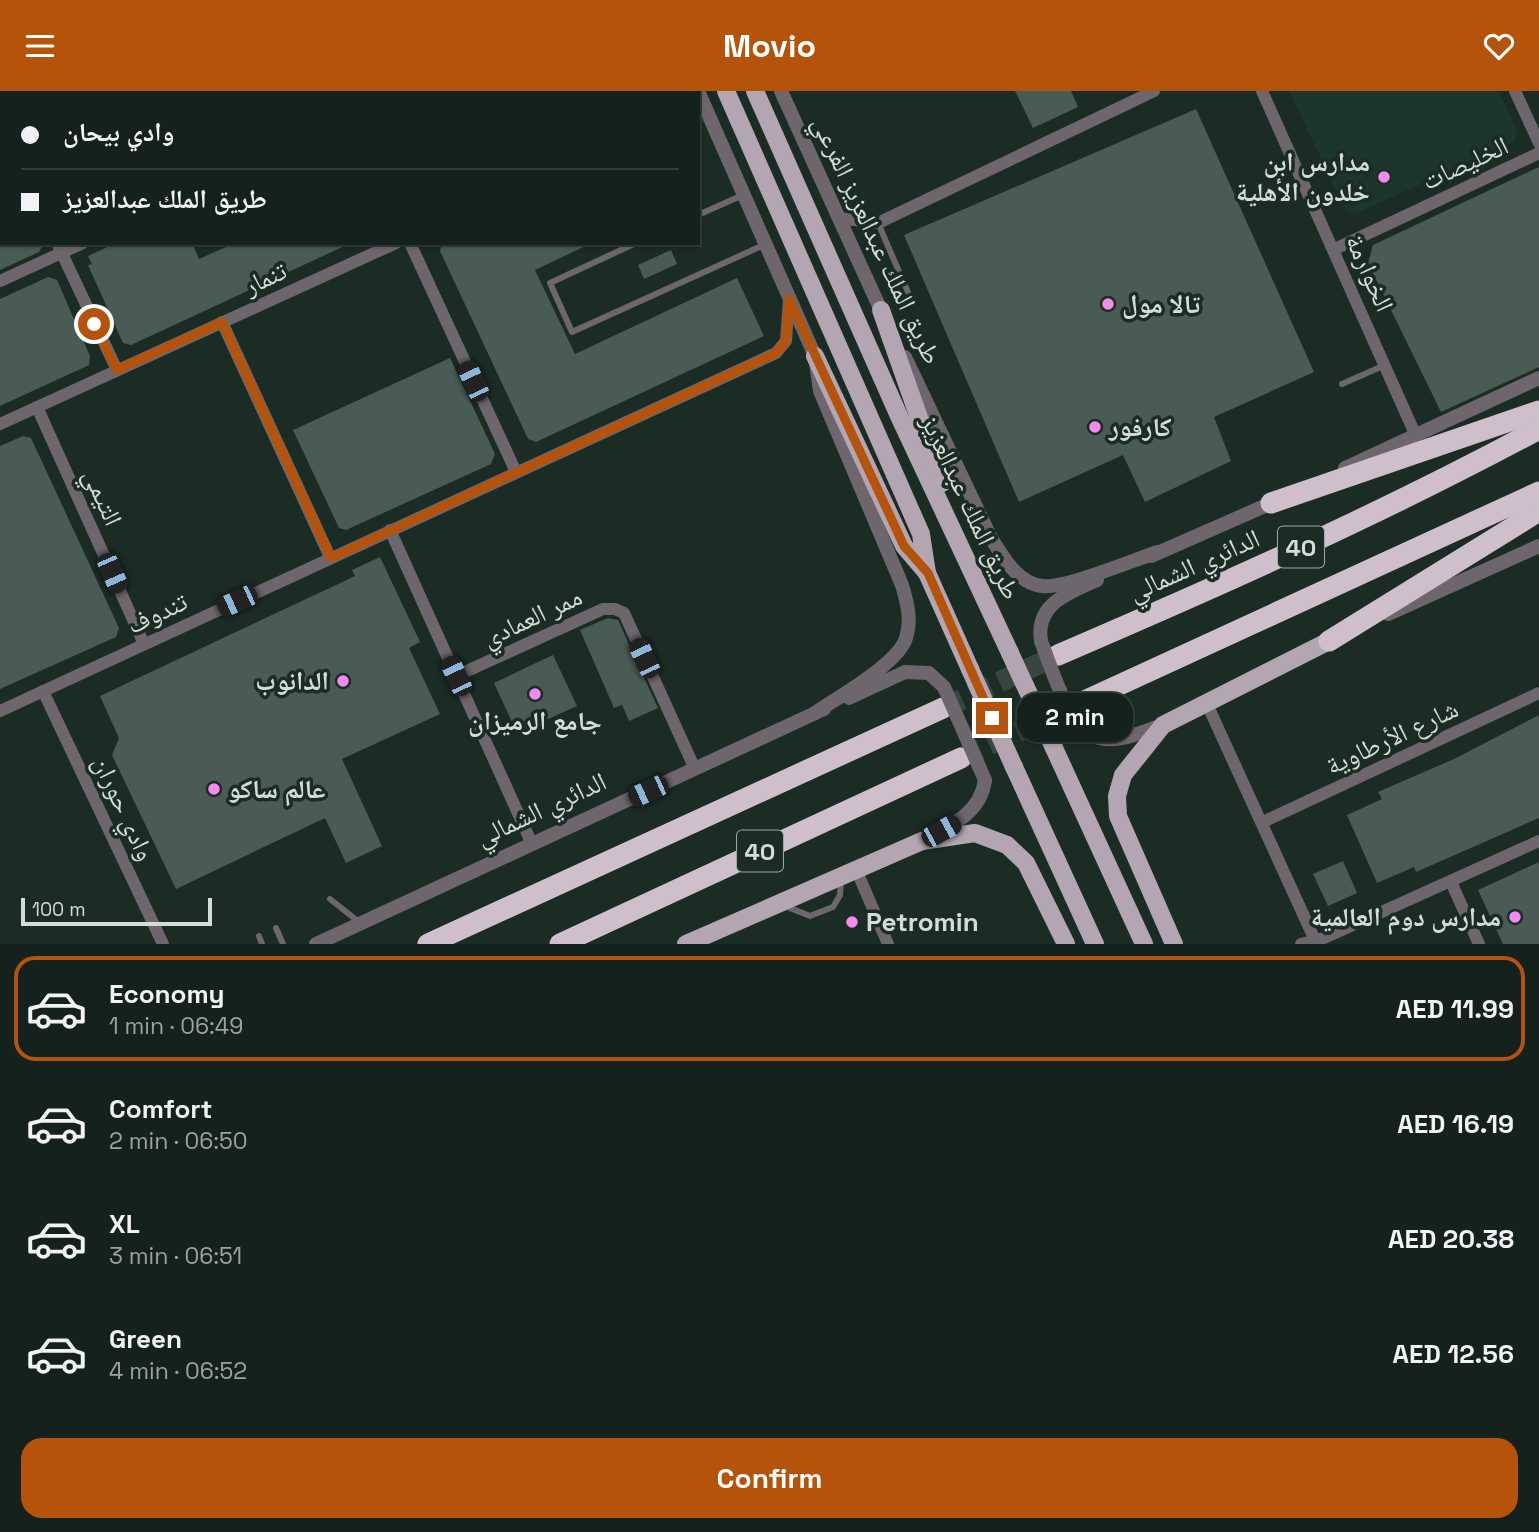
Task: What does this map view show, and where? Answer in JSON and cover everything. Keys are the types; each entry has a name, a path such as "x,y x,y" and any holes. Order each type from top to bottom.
{"highway":[{"path":"1271,503 1539,411"},
{"name":"الدائري الشمالي","path":"1058,655 1228,582 1471,466 1539,429"},
{"name":"40","path":"1080,703 1539,492"},
{"path":"1329,641 1539,511"},
{"name":"40","path":"428,944 944,698"},
{"name":"40","path":"560,944 961,758"}],"main road":[{"name":"طريق الملك عبدالعزيز","path":"726,91 921,534 928,573 1095,944"},
{"name":"طريق الملك عبدالعزيز","path":"755,91 880,373 1144,944"},
{"path":"881,310 969,562"},
{"path":"815,356 904,546 928,573"},
{"path":"1174,944 1118,816 1117,796 1123,775 1163,725 1329,641"},
{"path":"686,944 922,842 975,833 1007,845 1026,863 1066,944"}],"street":[{"name":"طريق الملك عبدالعزيز الفرعي","path":"780,91 881,310 1007,565 1041,586 1059,584 1158,552"},
{"path":"839,218 878,223 1154,91"},
{"name":"الخوارمة","path":"1262,91 1335,249 1416,436"},
{"path":"1515,91 1539,143"},
{"path":"700,100 745,194 815,356 820,391 902,585 909,608 906,639 894,655 816,713"},
{"name":"الخليصات","path":"1335,249 1539,153"},
{"path":"411,245 516,472"},
{"name":"تنمار","path":"0,423 222,322 376,247"},
{"path":"0,281 59,248 117,370"},
{"name":"تندوف","path":"0,711 776,353 786,341 789,299"},
{"path":"222,322 331,558"},
{"name":"الدائري الشمالي","path":"1163,725 1125,738 1102,741 1089,734 1075,721 1062,698 1041,641 1039,628 1042,615 1067,594 1539,379"},
{"name":"التيمي","path":"37,407 144,644"},
{"path":"390,530 532,844"},
{"path":"1329,641 1539,547"},
{"name":"ممر العمادي","path":"456,676 603,609 620,610 624,613 695,769"},
{"name":"الدائري الشمالي","path":"316,944 905,672 929,673 944,698"},
{"name":"وادي حوران","path":"43,691 163,944"},
{"name":"شارع الأرطاوية","path":"1263,822 1539,693"},
{"path":"922,842 960,820 978,802 985,780 944,698"},
{"path":"1207,704 1322,940"},
{"path":"1301,944 1322,940 1539,841"},
{"path":"849,873 888,944"},
{"path":"1451,882 1479,944"}],"lane":[{"path":"700,214 745,194"},
{"path":"878,223 913,304"},
{"path":"632,245 550,283 572,332 766,244"},
{"path":"1342,384 1385,365"},
{"path":"780,903 802,914 818,914 837,903 849,873"},
{"path":"330,899 360,923"},
{"path":"276,928 283,944"},
{"path":"259,936 262,944"}],"shaded area":[{"name":"مدارس ابن خلدون الأهلية","path":"1289,91 1499,91 1517,131 1514,142 1357,213 1346,211"}],"building":[{"path":"1015,91 1071,91 1078,107 1033,128"},
{"name":"تالا مول","path":"1196,109 1314,372 1214,417 1231,461 1145,502 1123,455 1019,502 904,235"},
{"path":"1539,167 1539,367 1441,412 1368,263 1373,245"},
{"path":"0,245 43,245 39,252 0,270"},
{"path":"112,245 193,245 199,259 230,245 347,245 131,345 123,343 88,265 92,264 88,256"},
{"path":"442,245 588,245 535,270 575,354 737,278 764,336 536,442 528,439 440,251"},
{"path":"671,250 677,264 644,279 638,265"},
{"path":"48,277 57,280 90,356 89,365 0,406 0,299"},
{"path":"450,358 495,454 491,464 346,530 339,528 293,430"},
{"path":"23,436 31,438 119,628 116,637 0,689 0,446"},
{"path":"380,557 420,642 409,648 440,714 342,759 382,846 346,863 325,818 176,889 112,755 119,738 100,696 355,576 352,570"},
{"path":"608,618 618,620 658,708 629,721 622,705 614,708 580,630"},
{"name":"جامع الرميزان","path":"553,655 577,706 517,733 494,683"},
{"path":"1539,715 1539,818 1416,872 1414,867 1377,883 1347,815 1382,799 1378,792 1454,759"},
{"path":"1343,861 1357,893 1328,906 1313,874"},
{"name":"مدارس دوم العالمية","path":"1539,862 1539,944 1503,944 1478,890"}],"tunnel":[{"path":"943,708 1058,655"},
{"path":"961,758 1080,703"}],"place":[{"name":"مدارس ابن خلدون الأهلية","path":"1384,177"},
{"name":"تالا مول","path":"1108,304"},
{"name":"كارفور","path":"1095,427"},
{"name":"الدانوب","path":"343,681"},
{"name":"جامع الرميزان","path":"535,694"},
{"name":"عالم ساكو","path":"214,789"},
{"name":"مدارس دوم العالمية","path":"1515,917"},
{"name":"Petromin","path":"852,922"}],"route":[{"path":"94,324 117,370 222,322 331,558 776,353 786,341 789,299 904,546 928,573 992,718"}]}
